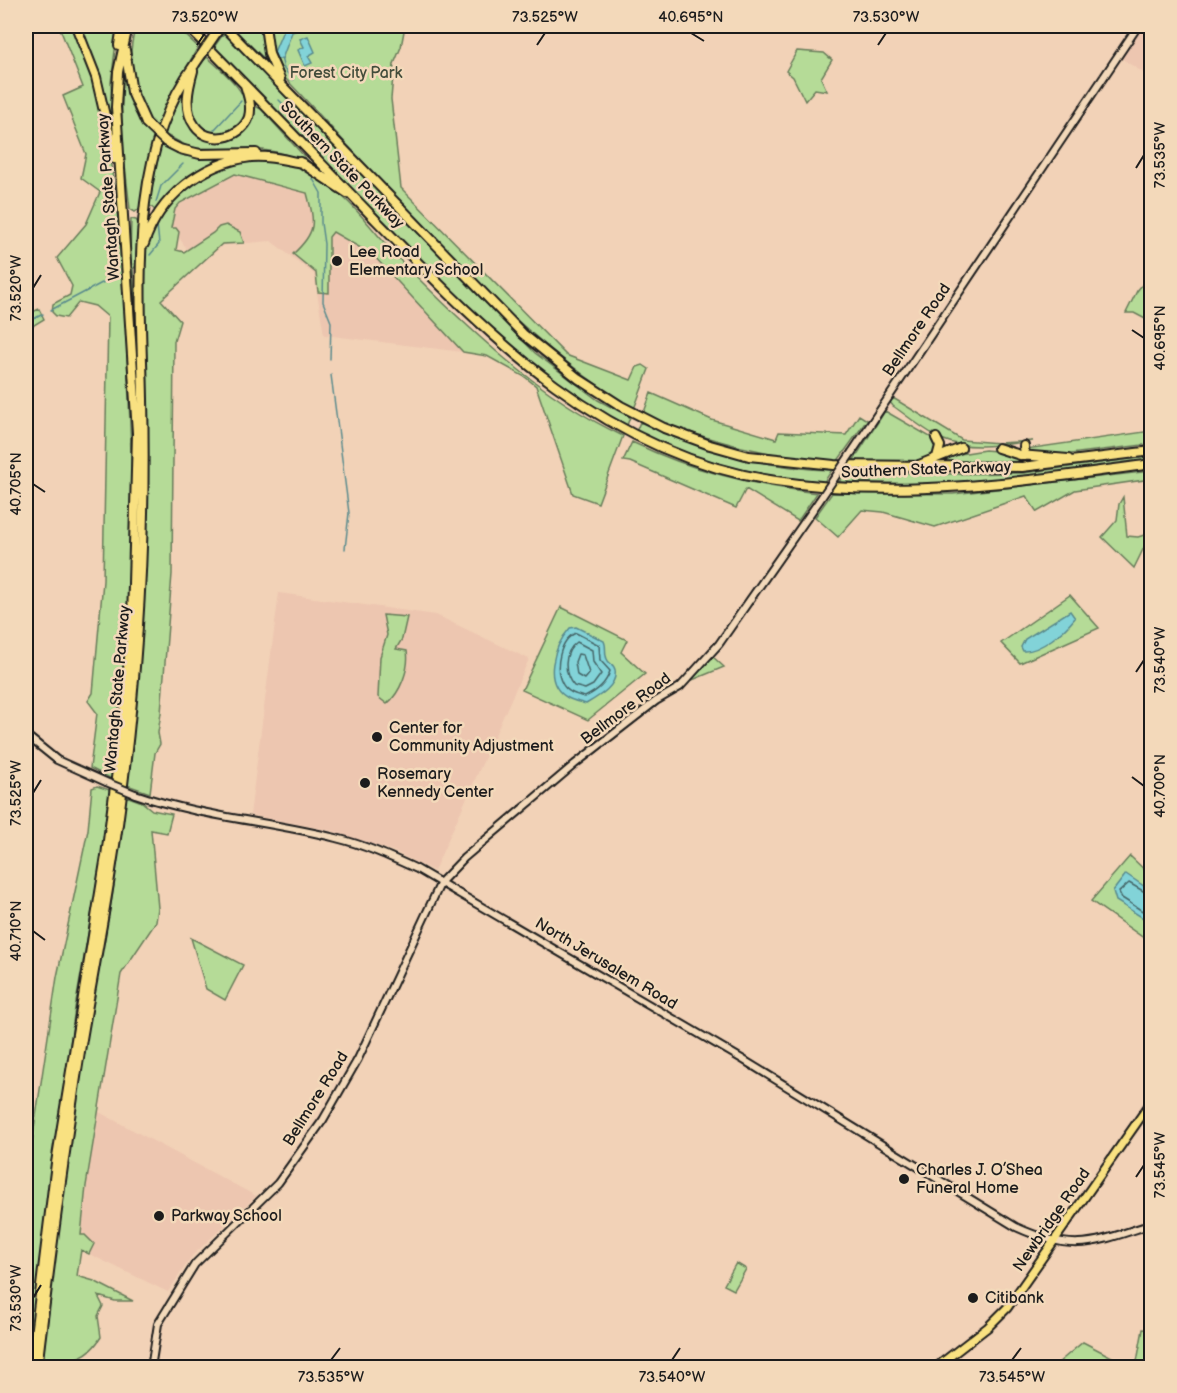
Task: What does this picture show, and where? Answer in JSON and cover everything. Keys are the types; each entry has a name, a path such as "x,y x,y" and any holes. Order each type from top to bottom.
{"highway":[{"path":"76,26 96,77 120,175"},
{"path":"118,72 122,26"},
{"name":"Wantagh State Parkway","path":"31,1368 56,1163 106,855 129,663 137,464 116,125 118,72 128,26"},
{"name":"Southern State Parkway","path":"187,26 475,321 531,368 612,424 657,446 700,463 775,481 885,488 1024,481 1152,464"},
{"name":"Wantagh State Parkway","path":"37,1368 61,1175 118,820 134,685 144,468 140,257 144,215 156,151 173,102 195,64 222,26"},
{"name":"Southern State Parkway","path":"222,26 523,334 560,365 606,397 643,418 687,437 749,456 800,463 904,467 1022,467 1152,451"},
{"path":"265,26 269,54 283,86"},
{"path":"124,43 132,92 146,123 166,142 180,149 200,154 277,154 302,164 354,197"},
{"path":"195,64 188,88 188,108 195,127 212,137 231,135 245,124 250,109 244,84"},
{"path":"140,257 151,223 160,208 181,188 203,173 228,162 252,157 276,158 302,164"},
{"path":"936,438 940,446 937,458"},
{"path":"1024,446 1025,456"},
{"path":"904,467 926,464 961,448"},
{"path":"998,448 1025,456 1091,459"}],"main road":[{"name":"Bellmore Road","path":"151,1368 158,1324 195,1264 278,1183 323,1120 358,1059 441,882 464,858 575,764 656,701 680,687 719,644 819,501 1138,26"},
{"path":"1147,26 1152,28"},
{"name":"North Jerusalem Road","path":"26,735 57,760 135,794 193,812 343,839 393,858 441,882 742,1059 1016,1227 1052,1242 1086,1243 1152,1224"},
{"name":"Newbridge Road","path":"935,1368 988,1327 1004,1311 1152,1101"}],"shaded area":[{"path":"1138,26 1151,26 1151,78 1118,56"},
{"name":"Lee Road Elementary School","path":"236,170 310,188 463,352 324,335 314,274 271,241 223,245 199,266 163,215"},
{"name":"Center for Community Adjustment","path":"279,593 436,615 529,659 434,871 393,851 333,831 250,815"},
{"name":"Parkway School","path":"99,1112 256,1196 192,1256 168,1292 81,1250 86,1186"}],"green space":[{"path":"59,26 73,26 99,105 114,185 122,267 131,440 132,531 126,655 112,779 90,768 97,713 88,701 93,693 103,581 108,317 95,306 79,302 66,318 56,316 52,312 53,304 70,295 72,286 57,258 86,224 100,192 81,178 86,154 63,96 83,87"},
{"path":"80,26 118,26 111,83 113,131 105,95"},
{"path":"136,26 176,26 198,47 171,94 159,128 141,108 132,81 131,52"},
{"path":"230,26 262,26 264,48 270,64"},
{"name":"Forest City Park","path":"267,26 405,26 401,47 394,64 391,99 401,188 566,355 631,380 637,367 643,365 649,369 634,409 585,376 538,338 449,254 283,76 275,58"},
{"path":"224,33 535,353 598,400 630,417 626,428 578,400 478,319 214,47"},
{"path":"797,51 824,53 832,60 821,78 827,91 815,89 805,101 793,77 786,71"},
{"path":"207,57 235,84 245,103 245,112 238,127 224,134 215,135 198,127 190,111 190,92 194,74 200,63"},
{"path":"123,74 126,75 134,111 156,139 139,209 135,212 130,209 121,132"},
{"path":"190,75 184,106 202,136 242,132 253,105 261,109 314,167 282,153 263,150 191,148 164,134"},
{"path":"161,142 185,156 228,160 186,180 155,210 149,205"},
{"path":"247,160 275,161 309,171 317,176 340,194 426,286 504,358 562,401 623,436 598,503 573,494 536,386 525,377 487,356 463,352 373,255 333,232 329,237 329,293 318,292 316,273 293,254 306,239 312,227 312,212 307,193 235,174 180,203 175,209 171,228 176,228 179,232 176,250 184,252 219,227 226,225 240,232 244,243 222,244 161,300 180,321 174,341 172,574 158,733 160,744 155,753 150,793 127,785 142,627 147,447 144,318 148,238 155,220 172,198 183,189 221,168"},
{"path":"131,219 138,223 137,265 133,269 138,348 136,351 130,259"},
{"path":"1151,274 1151,322 1134,313 1126,313 1137,291"},
{"path":"39,309 44,319 26,330 26,315"},
{"path":"651,393 712,420 776,439 779,432 846,435 859,415 867,420 837,462 811,460 762,452 714,440 643,415"},
{"path":"893,398 962,440 999,443 1033,441 976,446 944,440 893,406 890,402"},
{"path":"885,411 932,438 938,448 936,456 921,461 853,461"},
{"path":"640,422 686,441 758,462 832,470 824,482 799,480 727,466 681,451 636,432"},
{"path":"1151,431 1151,444 1054,456 1030,455 1026,449"},
{"path":"632,442 700,469 769,486 817,493 798,521 746,489 736,508 623,461"},
{"path":"985,450 996,451 1030,462 931,463 947,456"},
{"path":"1151,456 1151,461 977,482 913,484 839,482 847,471 947,474 1023,473"},
{"path":"1151,471 1151,479 1075,490 1037,512 1026,496 935,527 883,512 862,510 838,537 815,517 832,493 953,494"},
{"path":"1123,497 1127,536 1138,537 1151,533 1134,568 1102,537 1117,520 1119,504"},
{"path":"1070,595 1099,628 1020,663 1001,643"},
{"path":"561,607 627,640 621,652 645,674 588,720 522,690"},
{"path":"383,615 407,617 402,639 396,649 407,651 407,665 396,694 387,704 378,697 380,657 387,635"},
{"path":"712,656 724,667 685,683"},
{"path":"97,786 113,791 75,1008 26,1368 26,1182 57,977 88,830 92,788"},
{"path":"126,796 142,802 152,810 172,814 167,833 151,830 158,908 156,922 121,974 86,1186 81,1235 85,1235 94,1244 89,1254 81,1250 77,1276 94,1281 133,1301 115,1301 98,1296 103,1306 98,1316 101,1337 98,1342 83,1355 68,1359 67,1367 42,1368 78,1083 112,898"},
{"path":"1130,856 1151,876 1151,943 1091,901"},
{"path":"191,938 243,965 225,1000 206,989"},
{"path":"736,1263 746,1269 734,1290 724,1285"},
{"path":"1143,1329 1151,1330 1151,1367 1136,1367"},
{"path":"1083,1342 1131,1367 1061,1367 1058,1363"}],"water":[{"path":"285,26 310,26 292,32 282,59 277,59 274,52"},
{"path":"308,36 315,52 308,56 312,63 305,66 298,50 304,47 300,39"},
{"path":"1070,611 1075,618 1065,629 1037,648 1023,651 1021,647 1025,639"},
{"path":"576,627 604,641 606,657 615,670 610,686 586,704 570,699 560,691 553,674 555,654 559,644 570,628"},
{"path":"1126,874 1151,891 1151,923 1116,901 1113,891"}],"waterway":[{"path":"281,58 284,69 293,80"},
{"path":"279,100 308,129"},
{"path":"214,130 241,101"},
{"path":"156,202 161,186 183,164"},
{"path":"313,179 321,193 324,244 323,302 331,322 330,359"},
{"path":"150,255 159,244 157,224"},
{"path":"51,310 117,275"},
{"path":"26,323 43,314"},
{"path":"331,375 349,513 345,549"}],"place":[{"name":"Lee Road Elementary School","path":"337,261"},
{"name":"Center for Community Adjustment","path":"377,737"},
{"name":"Rosemary Kennedy Center","path":"365,783"},
{"name":"Charles J. O’Shea Funeral Home","path":"904,1179"},
{"name":"Parkway School","path":"159,1216"},
{"name":"Citibank","path":"973,1298"}]}
